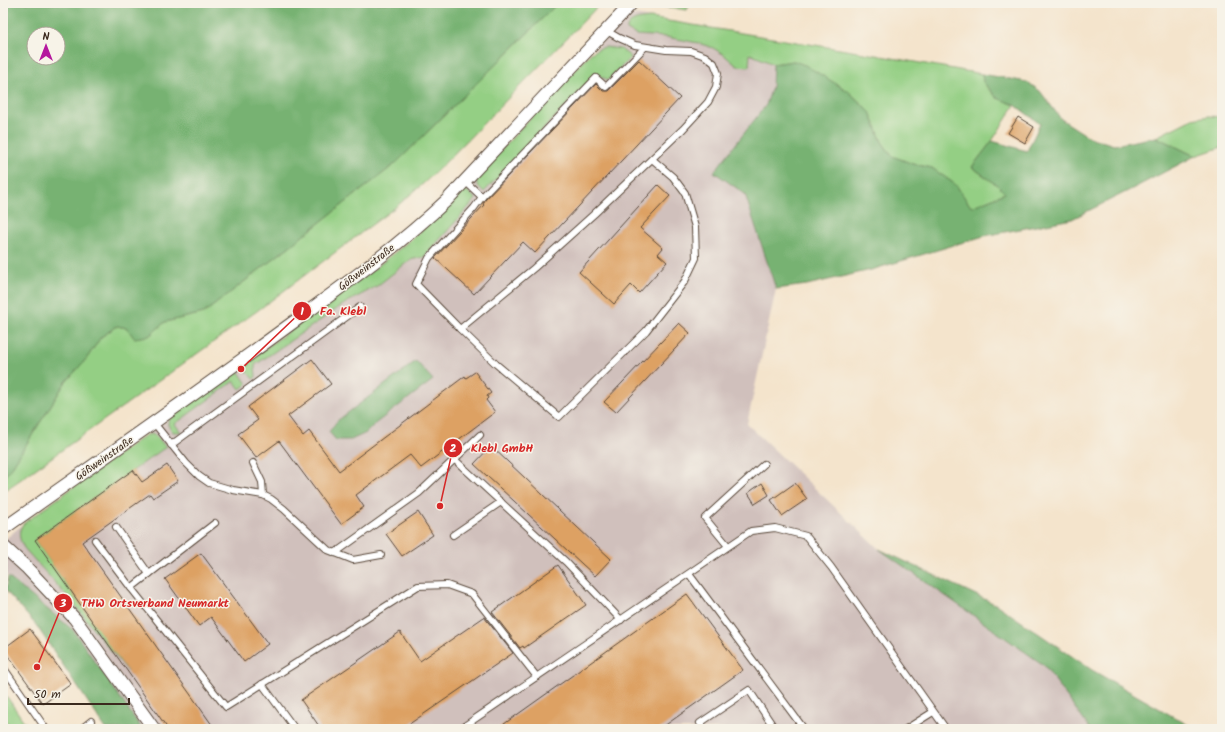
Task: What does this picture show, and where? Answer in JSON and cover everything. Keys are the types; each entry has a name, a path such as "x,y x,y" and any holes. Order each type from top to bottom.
{"street":[{"name":"Gößweinstraße","path":"3,529 154,423 344,285 428,217 465,181 632,3"},
{"path":"3,546 26,567 75,619 154,729"}],"lane":[{"path":"460,329 534,268 652,159 708,102 716,87 718,73 714,63 705,56 691,51 666,50 635,45 624,41 606,30"},
{"path":"645,47 606,87 596,78 482,197 429,258 416,284 496,364 560,417 646,331 685,281 696,258 695,227 685,193 672,177 652,159"},
{"path":"465,181 482,197"},
{"path":"171,445 360,307"},
{"path":"154,423 190,467 209,483 233,490 263,495 271,499 284,509 328,550 335,553 353,560 381,555"},
{"path":"335,553 419,493 480,435"},
{"path":"454,460 566,562 621,620"},
{"path":"253,464 262,482 263,495"},
{"path":"728,546 705,518 764,464"},
{"path":"453,535 501,502"},
{"path":"131,588 215,523"},
{"path":"116,528 149,574"},
{"path":"460,729 751,531 776,528 806,536 831,567 946,729"},
{"path":"95,540 131,588 226,707 418,586 447,585 472,594 536,677"},
{"path":"689,574 804,729"},
{"path":"3,667 46,729"},
{"path":"262,684 295,729"},
{"path":"705,729 700,723 748,690 775,729"},
{"path":"906,729 934,712"},
{"path":"81,729 91,721"}],"shaded area":[{"path":"628,14 776,39 772,87 766,105 714,172 745,194 776,289 747,424 879,549 1045,666 1090,729 142,729 73,630 8,577 3,571 3,541 24,523 170,418 366,274 419,233 444,210"}],"green space":[{"path":"3,3 558,3 395,164 204,313 165,322 149,336 134,338 127,328 117,326 101,337 87,358 65,383 12,467 3,478"},
{"path":"558,3 601,3 424,183 397,206 257,311 3,492 3,478 12,467 65,383 87,358 101,337 117,326 149,336 165,322 204,313 395,164"},
{"path":"654,3 690,3 687,10 666,7"},
{"path":"650,18 982,74 983,80 989,90 998,97 1015,105 992,141 972,167 997,185 1005,193 971,207 956,185 932,168 913,164 892,156 882,142 870,112 848,91 794,61 773,64 750,54 749,67 737,66 713,48 698,43 666,37 636,35 627,30 627,27 631,22"},
{"path":"605,47 621,49 631,57 608,80 596,74 484,192 478,186 475,178 591,53"},
{"path":"794,61 805,65 848,91 870,112 882,142 892,156 913,164 932,168 956,185 971,207 1005,193 997,185 972,167 992,141 1027,151 1040,124 1015,105 997,98 983,82 982,74 1027,82 1040,91 1061,119 1089,137 1114,145 1156,137 1195,156 1072,219 984,236 871,270 807,285 776,289 745,194 714,172 766,105 772,87 773,64"},
{"path":"1209,116 1222,117 1222,147 1195,156 1156,137 1192,119"},
{"path":"465,189 476,199 424,257 410,260 377,286 344,304 255,365 256,377 253,379 242,365 329,303 385,260 440,214"},
{"path":"416,361 433,380 376,423 366,433 351,440 336,440 329,432 337,421"},
{"path":"237,369 247,384 240,389 234,381 175,424 181,432 173,432 168,425 170,418"},
{"path":"152,434 156,436 166,447 35,540 133,678 73,603 24,548 20,538 20,529 24,523 140,439 146,435"},
{"path":"879,549 997,605 1092,670 1195,729 1090,729 1045,666"},
{"path":"8,577 73,630 142,729 106,729 36,625 5,590"},
{"path":"3,691 29,729 11,729 3,716"}],"building":[{"path":"639,60 680,98 535,253 523,242 474,294 435,258 484,205 485,200 596,84 603,91 608,91"},
{"path":"1018,117 1034,127 1025,143 1008,133"},
{"path":"658,185 670,196 640,228 663,248 658,254 667,262 639,293 631,285 614,304 579,272"},
{"path":"679,323 690,333 616,412 604,402"},
{"path":"312,359 331,384 288,416 303,436 309,431 339,471 465,376 466,378 475,372 491,393 487,396 488,398 486,400 495,412 421,468 410,455 356,495 364,507 341,524 279,441 256,458 238,434 258,420 248,407"},
{"path":"491,446 611,559 595,576 474,464"},
{"path":"167,465 178,481 153,498 150,494 82,542 215,729 168,729 35,540 133,470 142,482"},
{"path":"762,483 769,495 755,504 748,493"},
{"path":"795,483 807,499 782,516 771,500"},
{"path":"418,512 433,535 402,556 386,534"},
{"path":"201,553 268,644 244,662 211,617 199,626 165,579"},
{"path":"558,565 586,605 524,648 523,646 520,648 492,612"},
{"path":"687,594 743,670 660,729 497,729"},
{"path":"484,617 513,653 402,729 321,729 301,700 400,632 420,661"},
{"path":"30,629 71,684 43,704 3,649"}],"place":[{"name":"Fa. Klebl","path":"241,369"},
{"name":"Klebl GmbH","path":"440,506"},
{"name":"THW Ortsverband Neumarkt","path":"37,667"}]}
